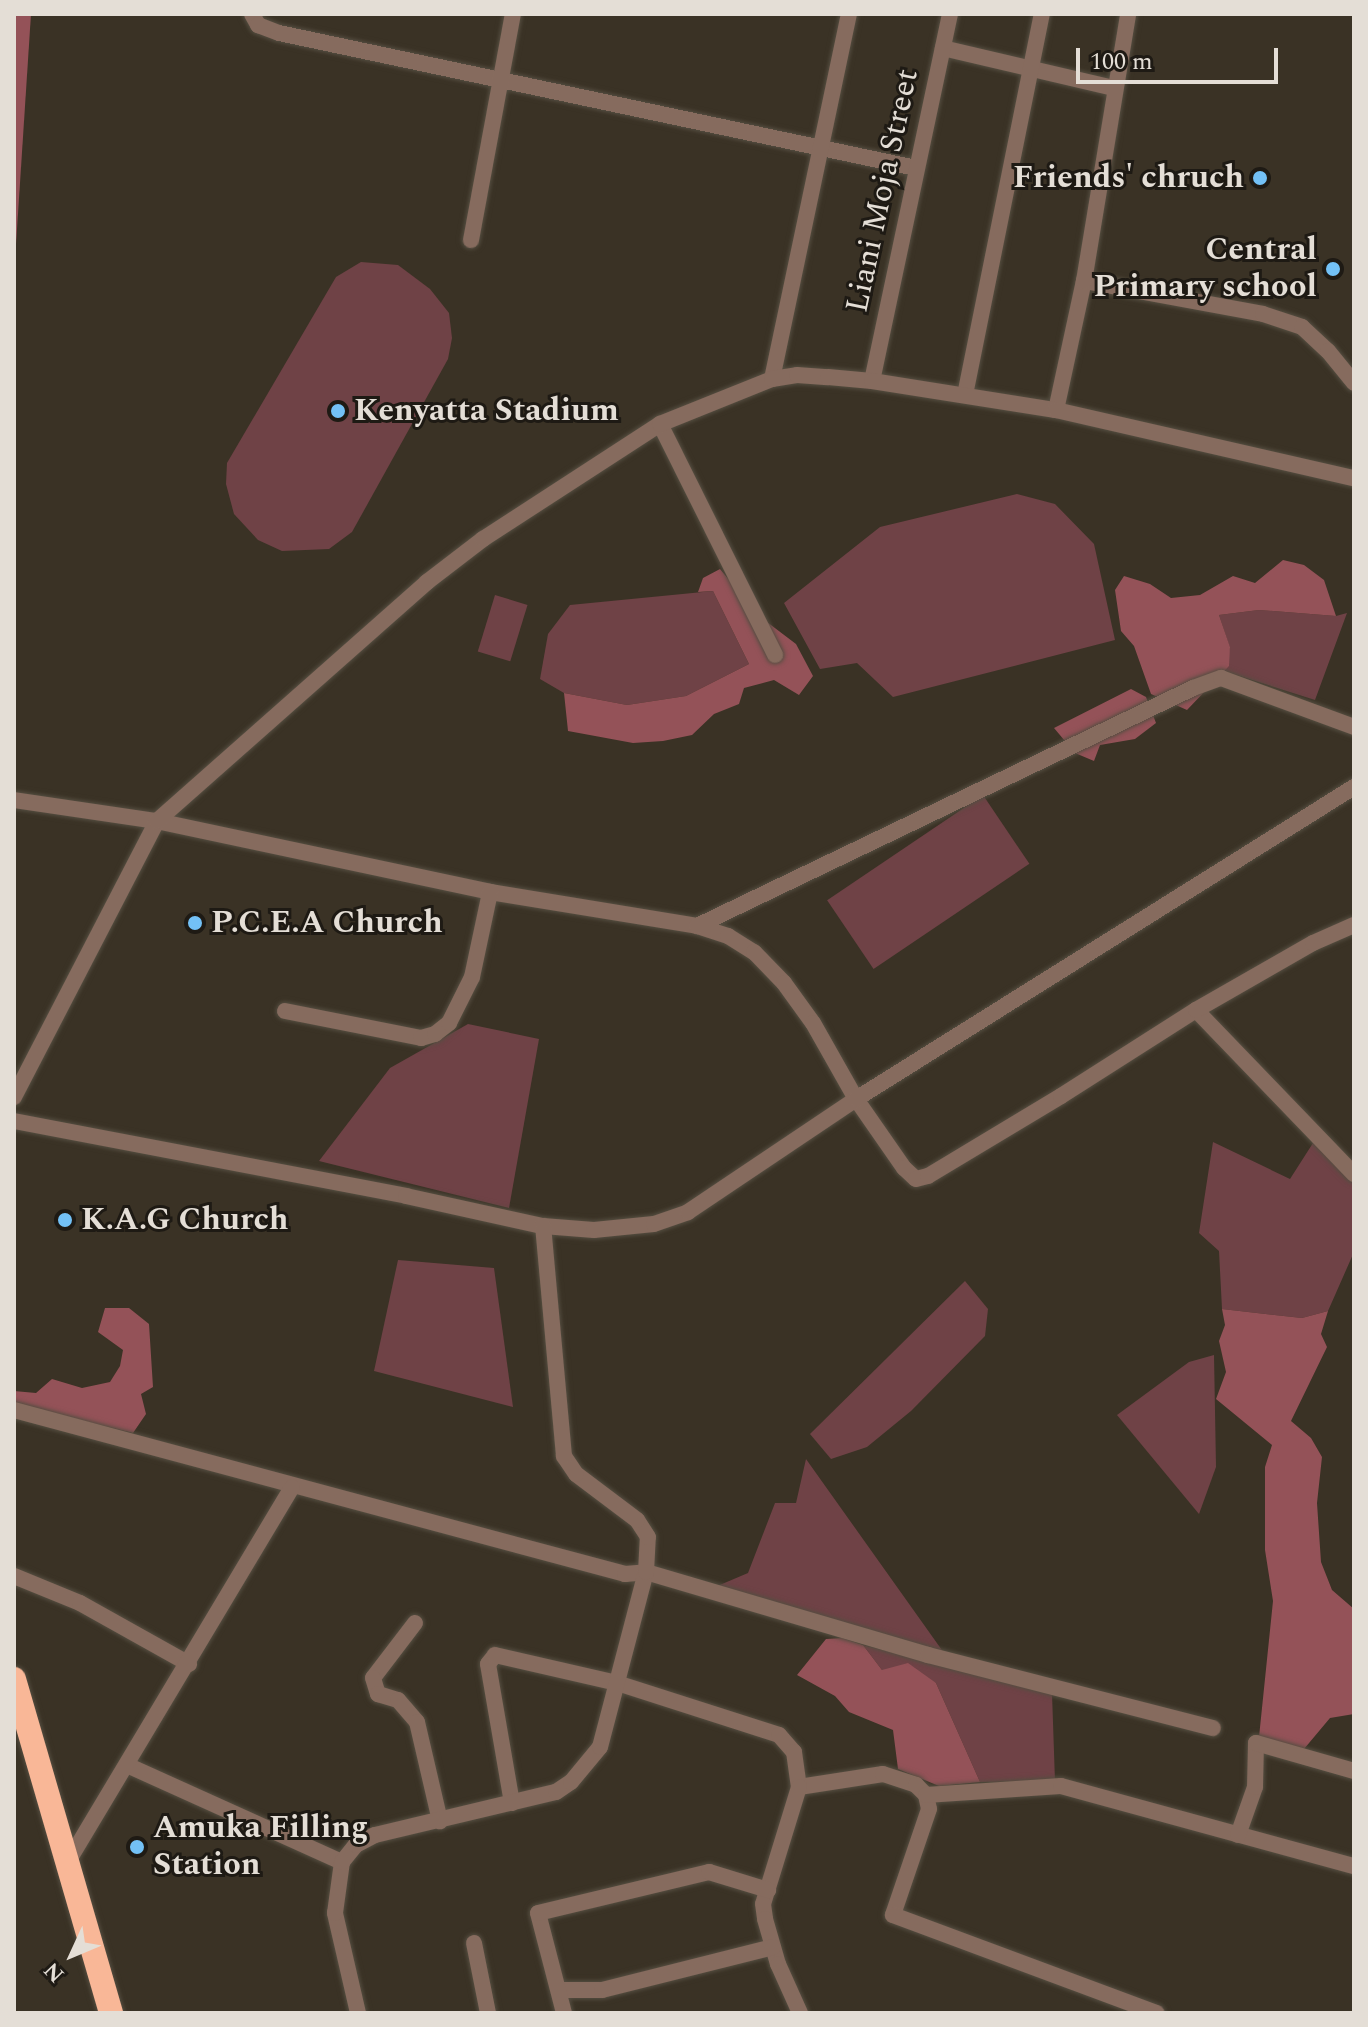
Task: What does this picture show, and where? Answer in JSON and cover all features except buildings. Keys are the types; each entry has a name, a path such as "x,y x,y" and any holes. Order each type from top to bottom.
{"highway":[{"path":"14,1679 111,2013"}],"street":[{"path":"252,14 258,25 267,31 916,168"},
{"path":"471,240 513,14"},
{"path":"772,379 849,14"},
{"name":"Liani Moja Street","path":"872,381 950,14"},
{"path":"965,395 1042,14"},
{"path":"1056,410 1084,281 1128,14"},
{"path":"943,48 1114,88"},
{"path":"1084,281 1263,314 1302,327 1328,351 1354,383"},
{"path":"14,1097 157,821 427,582 483,539 660,424 772,379 797,375 872,381 1056,410 1354,478"},
{"path":"660,424 775,655"},
{"path":"697,926 1193,688 1221,678 1354,727"},
{"path":"14,1121 406,1196 543,1226 636,1229 688,1212 856,1099 1354,787"},
{"path":"14,800 157,821 490,892 697,926 728,936 754,952 784,983 813,1023 856,1099 911,1177 922,1179 1196,1010 1313,943 1354,925"},
{"path":"285,1011 421,1038 435,1034 449,1023 472,977 490,892"},
{"path":"1196,1010 1354,1174"},
{"path":"358,2013 335,1913 342,1862 365,1839 556,1792 590,1763 600,1747 646,1572 648,1537 637,1520 576,1474 564,1456 543,1226"},
{"path":"14,1410 625,1574 646,1572 928,1655 1213,1728"},
{"path":"66,1865 129,1766 292,1487"},
{"path":"14,1576 80,1603 189,1664"},
{"path":"415,1623 373,1678 378,1694 398,1700 417,1722 440,1821"},
{"path":"512,1803 488,1664 491,1657 503,1654 617,1683 779,1735 794,1752 799,1787 763,1904 773,1947 800,2013"},
{"path":"1238,1835 1255,1787 1256,1743 1354,1771"},
{"path":"129,1766 342,1862"},
{"path":"799,1787 883,1774 904,1778 926,1795 929,1809 892,1910 896,1918 1156,2013"},
{"path":"926,1795 1061,1786 1354,1866"},
{"path":"564,2013 538,1913 709,1872 768,1890"},
{"path":"474,1943 488,2013"},
{"path":"559,1990 602,1990 773,1947"}],"shaded area":[{"path":"14,14 31,14 14,275"},
{"name":"Kenyatta Stadium","path":"361,262 398,265 430,289 449,313 452,338 448,359 352,532 329,549 282,551 258,540 234,514 226,484 227,463 336,277"},
{"path":"1017,494 1055,504 1094,544 1115,640 893,697 857,663 820,669 784,603 880,527"},
{"path":"1283,560 1304,565 1324,580 1336,616 1259,610 1219,615 1230,647 1229,666 1187,710 1151,694 1134,646 1121,631 1115,590 1124,576 1150,584 1171,598 1200,595 1233,576 1255,583"},
{"path":"720,569 759,616 796,644 813,676 799,695 774,680 744,688 739,704 714,714 692,735 663,741 633,743 568,731 564,693 627,705 686,696 749,664 713,591 698,592 703,578"},
{"path":"713,591 749,664 686,696 627,705 564,693 540,679 548,634 570,605"},
{"path":"495,595 528,605 510,661 478,651"},
{"path":"1259,610 1336,616 1347,613 1315,700 1224,671 1230,648 1219,615"},
{"path":"1131,689 1146,697 1156,723 1135,739 1100,745 1094,761 1075,753 1054,728"},
{"path":"983,795 1029,864 874,969 827,900"},
{"path":"468,1024 539,1039 509,1208 319,1161 390,1068"},
{"path":"1213,1142 1290,1179 1313,1143 1354,1184 1354,1252 1328,1311 1302,1318 1222,1309 1219,1251 1199,1233"},
{"path":"398,1260 494,1268 513,1407 374,1371"},
{"path":"965,1281 988,1309 985,1336 911,1411 867,1447 831,1459 810,1434"},
{"path":"105,1308 129,1308 149,1324 153,1387 141,1394 146,1414 133,1433 14,1404 14,1391 36,1393 52,1379 82,1388 110,1382 120,1366 123,1350 98,1332"},
{"path":"1222,1309 1302,1318 1328,1311 1321,1334 1327,1347 1291,1421 1311,1438 1322,1457 1317,1503 1321,1562 1332,1590 1354,1609 1354,1714 1330,1718 1304,1749 1259,1737 1273,1601 1265,1550 1265,1467 1272,1445 1216,1399 1226,1372 1219,1341 1225,1325"},
{"path":"1214,1355 1216,1467 1199,1514 1117,1415 1189,1362"},
{"path":"806,1459 944,1653 715,1587 748,1573 775,1503 796,1503"},
{"path":"842,1638 863,1645 882,1670 908,1663 936,1683 980,1782 939,1786 898,1769 893,1730 849,1712 835,1696 797,1675 826,1639"},
{"path":"863,1645 1052,1693 1055,1781 980,1782 936,1683 882,1670"}],"place":[{"name":"Friends' chruch","path":"1260,178"},
{"name":"Central Primary school","path":"1333,269"},
{"name":"Kenyatta Stadium","path":"338,411"},
{"name":"P.C.E.A Church","path":"195,923"},
{"name":"K.A.G Church","path":"65,1220"},
{"name":"Amuka Filling Station","path":"137,1847"}]}
